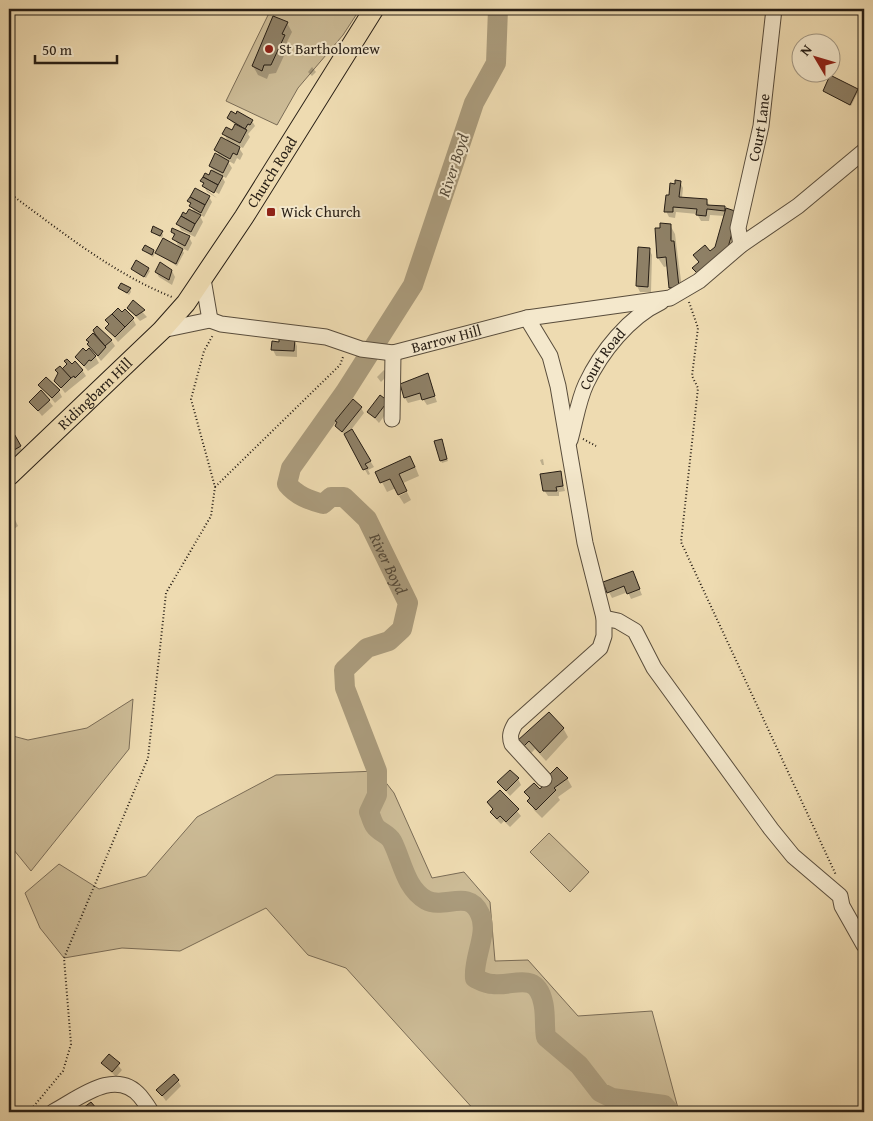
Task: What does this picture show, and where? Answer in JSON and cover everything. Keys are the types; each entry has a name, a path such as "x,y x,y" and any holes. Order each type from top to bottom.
{"main road":[{"name":"Church Road","path":"162,330 186,303 203,279 374,9"},
{"name":"Ridingbarn Hill","path":"15,465 162,330"}],"street":[{"name":"Court Lane","path":"741,246 738,228 761,126 774,9"},
{"path":"683,291 741,246 798,206 864,151"},
{"path":"203,279 216,322"},
{"name":"Barrow Hill","path":"162,330 216,322 326,338 357,348 386,352 527,318 670,298 683,291"},
{"name":"Court Road","path":"569,445 585,385 598,364 630,323 651,307 670,298"},
{"name":"Court Road","path":"527,318 550,356 558,386 585,543 604,618 604,636 600,648 515,724 510,733 512,744 544,780"},
{"path":"386,352 392,419"},
{"path":"604,618 618,621 635,631 654,668 771,829 793,856 840,896 842,906 864,945"},
{"path":"53,1112 81,1094 120,1084 136,1091 151,1112"}],"path":[{"path":"9,193 113,266 147,287 186,303"},
{"path":"683,291 698,328 692,376 698,388 681,542 840,883"},
{"path":"29,1112 63,1071 71,1044 64,958 148,758 166,593 211,516 215,487 191,399 204,351 216,322"},
{"path":"215,487 340,365 344,356 357,348"}],"shaded area":[{"path":"271,9 360,9 343,35 298,88 277,125 226,101"},
{"path":"133,699 129,749 31,871 9,844 9,735 28,740 87,728"},
{"path":"377,771 394,793 432,878 464,872 490,902 495,961 528,960 578,1016 652,1011 679,1112 476,1112 346,968 308,955 266,908 180,951 122,948 64,958 40,928 25,893 59,864 99,889 146,876 197,817 276,775"},
{"path":"549,833 589,872 570,892 530,852"}],"building":[{"name":"St Bartholomew","path":"273,16 288,22 282,34 285,35 271,65 264,65 262,71 252,66"},
{"path":"840,80 858,89 850,105 823,91 827,82 840,82"},
{"path":"231,111 236,114 237,111 253,120 245,129 227,118"},
{"path":"235,124 247,130 240,143 222,134 226,127 232,130"},
{"path":"221,137 240,147 237,155 233,153 230,159 214,150"},
{"path":"215,153 229,161 223,173 209,166"},
{"path":"211,170 223,176 218,185 203,177 205,173 209,175"},
{"path":"203,177 218,185 214,193 202,186 204,183 200,181"},
{"path":"675,180 681,181 679,197 707,199 707,205 725,206 725,211 707,209 706,216 696,215 697,209 673,207 673,212 664,212 670,183 675,184"},
{"path":"195,188 210,196 205,205 190,197"},
{"path":"190,197 205,205 201,213 189,206 191,203 187,201"},
{"path":"726,208 738,212 727,251 698,274 692,268 699,262 693,255 705,245 710,251 715,247"},
{"path":"189,209 201,215 195,224 181,216 183,212 186,214"},
{"path":"181,216 195,224 191,232 176,224"},
{"path":"660,223 671,224 671,241 674,241 679,287 669,288 666,257 657,258 655,228 660,228"},
{"path":"153,226 163,231 160,236 151,232"},
{"path":"172,228 190,236 185,246 172,239 175,234 171,232"},
{"path":"163,238 183,249 176,264 155,253"},
{"path":"145,245 154,250 152,255 142,250"},
{"path":"638,247 650,248 648,287 636,286"},
{"path":"136,260 149,268 144,277 131,269"},
{"path":"160,262 172,270 169,280 155,272"},
{"path":"121,283 131,288 127,293 118,288"},
{"path":"133,300 145,310 136,316 127,308"},
{"path":"118,308 122,312 125,309 134,318 125,327 112,314"},
{"path":"112,314 125,327 115,337 105,328 109,324 105,320"},
{"path":"97,326 112,340 105,346 93,330"},
{"path":"93,333 106,347 98,356 87,344 89,342 86,340"},
{"path":"279,338 295,339 294,351 271,350 272,341 279,342"},
{"path":"83,348 86,351 89,348 96,356 84,366 75,357"},
{"path":"67,359 72,364 75,361 83,370 75,378 74,376 71,378 62,369 67,364 64,361"},
{"path":"60,366 71,378 61,388 54,381 58,373 55,370"},
{"path":"428,373 435,396 422,400 420,393 404,398 400,384"},
{"path":"46,377 60,390 52,398 38,385"},
{"path":"41,390 50,400 38,411 29,402"},
{"path":"380,395 388,401 375,418 367,412"},
{"path":"353,399 362,407 342,432 335,426 337,422 335,421"},
{"path":"352,429 371,461 365,464 368,468 363,470 344,434"},
{"path":"12,430 21,446 9,453 9,433"},
{"path":"442,439 447,459 440,461 434,441"},
{"path":"410,456 415,467 399,474 407,491 398,495 390,479 380,483 375,472"},
{"path":"561,471 563,486 556,487 557,491 543,491 540,474"},
{"path":"633,571 640,589 627,594 624,586 607,593 603,582"},
{"path":"549,712 564,728 540,753 529,741 523,747 517,741"},
{"path":"557,767 568,778 554,788 556,790 536,810 527,801 530,798 524,792 534,783 540,789 547,781 552,779 549,775"},
{"path":"510,770 519,778 506,791 497,782"},
{"path":"500,790 519,809 506,822 500,816 497,819 490,812 493,809 487,802"},
{"path":"109,1054 120,1063 112,1072 101,1063"},
{"path":"174,1074 179,1080 162,1096 156,1090"},
{"path":"91,1102 97,1109 99,1108 103,1112 87,1112 83,1108"}],"waterway":[{"name":"River Boyd","path":"498,9 496,63 474,103 413,285 345,392 291,468 287,484 295,492 323,504 331,497 344,497 367,519 408,603 402,629 389,641 367,648 344,670 345,688 377,771 377,795 369,812 377,828 392,841 413,888 426,900 440,903 463,901 475,906 480,914 483,929 476,962 475,978 490,984 523,982 535,986 540,992 544,1006 546,1037 579,1065 600,1092 612,1098 664,1105 670,1112"}],"place":[{"name":"St Bartholomew","path":"269,49"},
{"name":"Wick Church","path":"271,212"}]}
